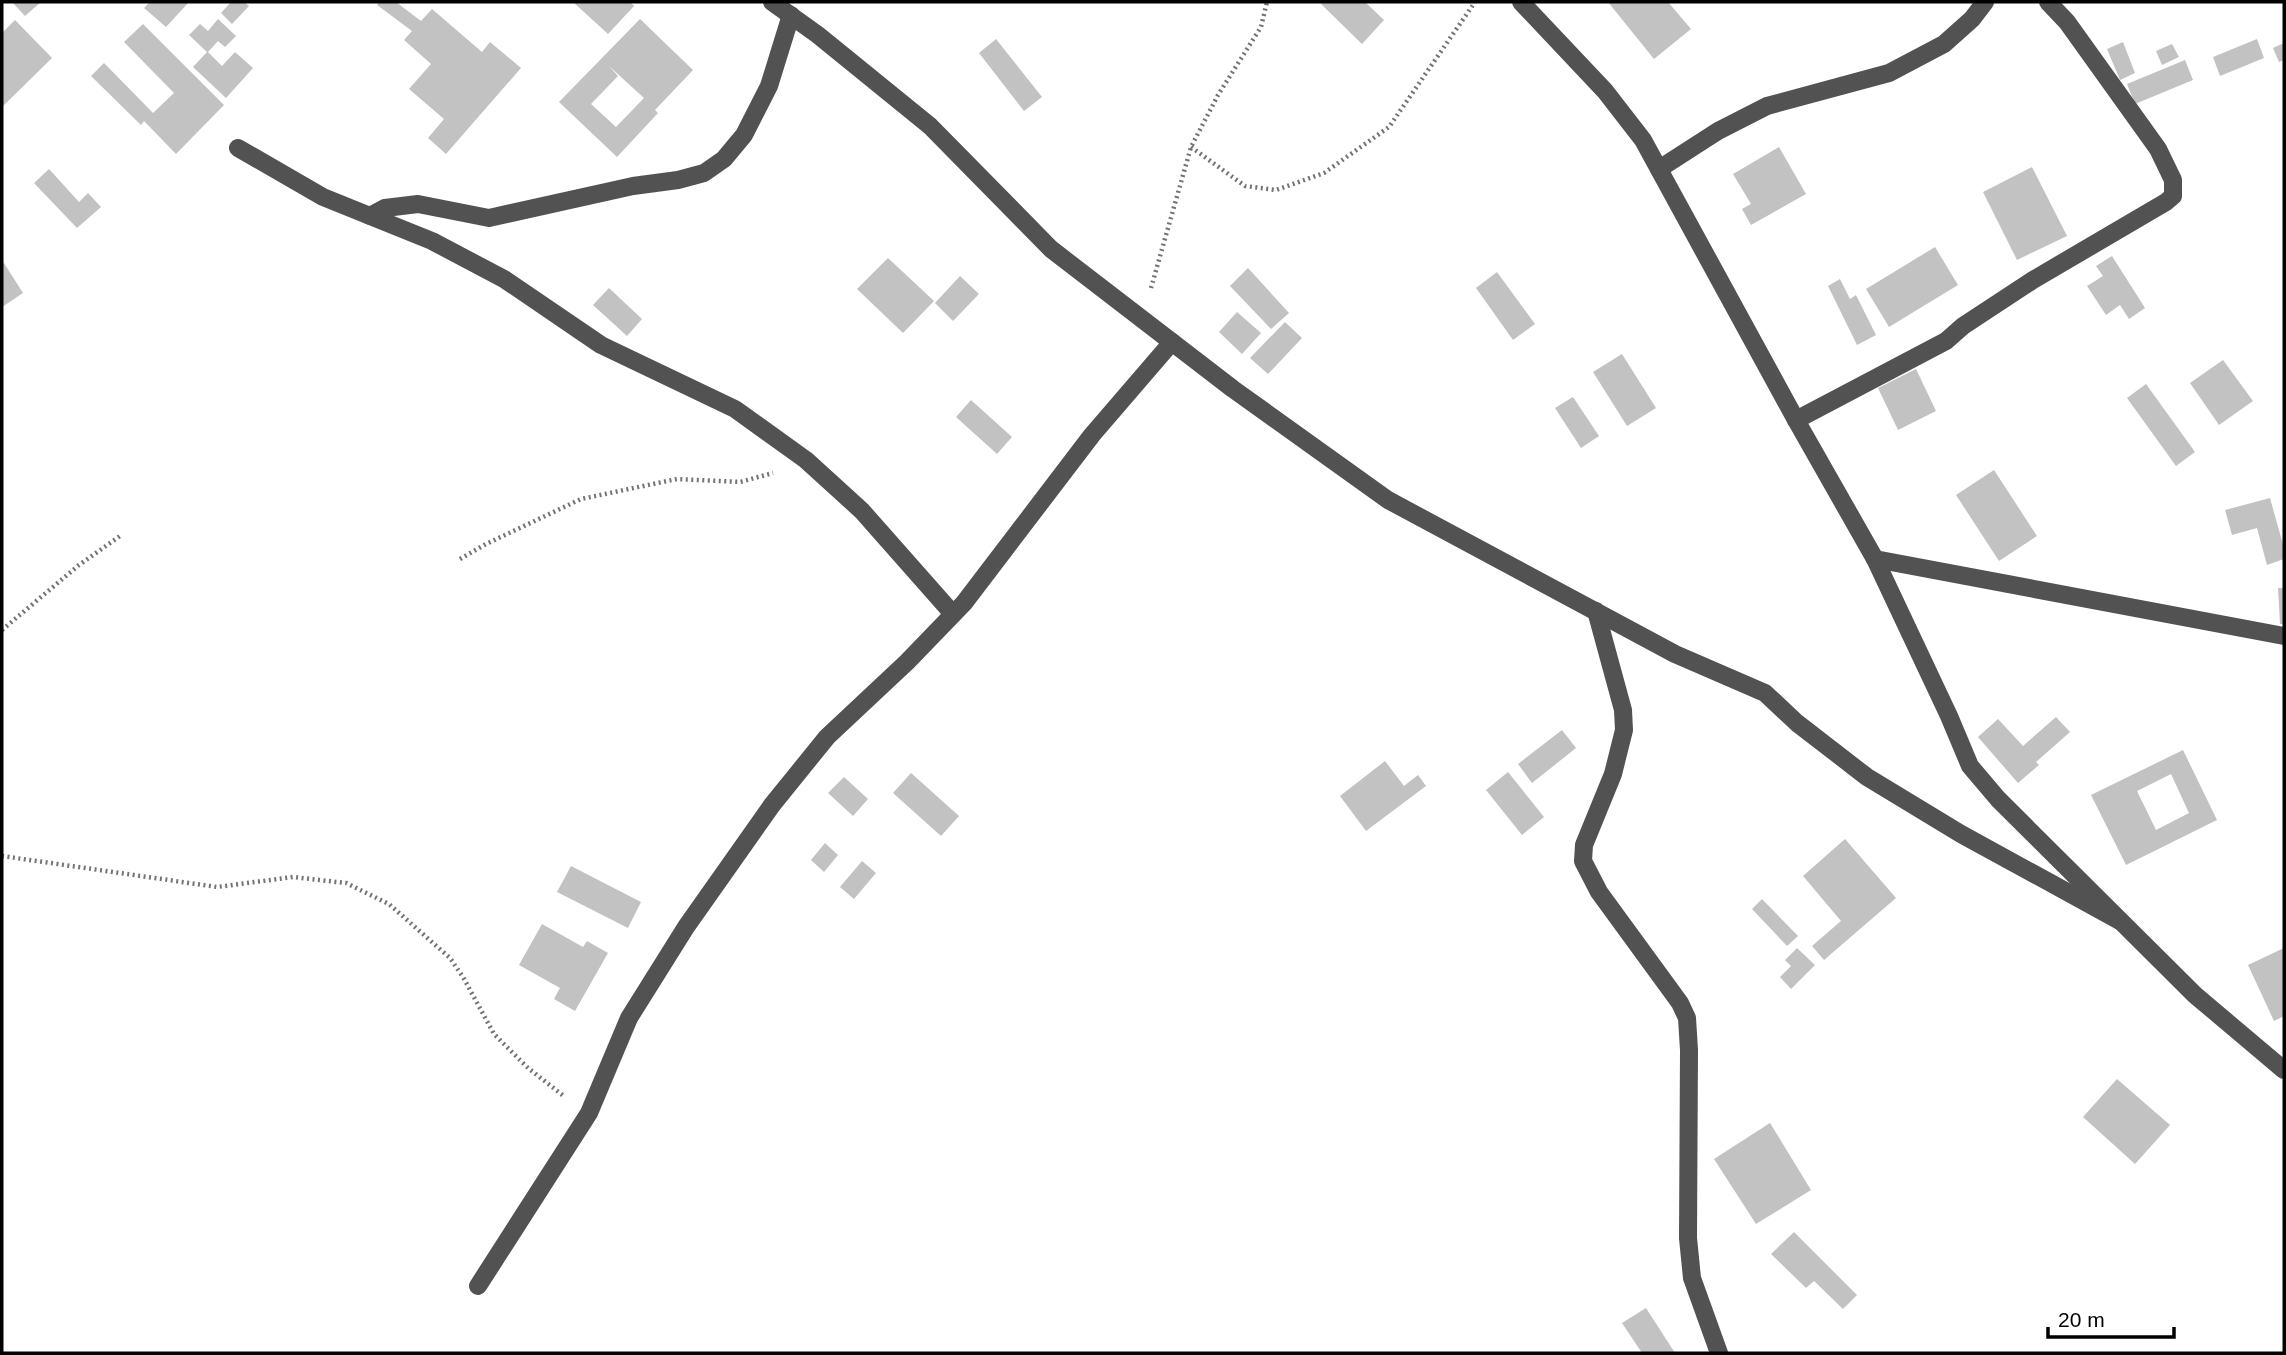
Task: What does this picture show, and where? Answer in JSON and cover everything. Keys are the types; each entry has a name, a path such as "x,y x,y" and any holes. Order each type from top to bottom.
{"street":[{"path":"772,2 930,126 1051,249 1172,342 1388,500 1675,654 1765,692 1797,723 1867,777 1961,834 2120,921"},
{"path":"1521,2 1605,90 1643,140 1875,559 1949,716 1969,766 1998,799 2195,995 2284,1070"},
{"path":"1659,169 1718,131 1767,106 1889,73 1944,44 1972,19 1985,2"},
{"path":"1796,420 1946,341 1998,303 2173,196 2173,180 2158,149 2067,22 2048,2"},
{"path":"370,216 385,208 418,204 489,218 704,173 724,159 744,135 769,86 791,15"},
{"path":"238,148 323,197 432,241 504,279 601,345 735,408 806,460 862,511 953,614"},
{"path":"478,1286 537,1198 589,1113 629,1018 686,927 772,805 827,737 907,662 964,603 1092,435 1172,342"},
{"path":"1875,559 2284,636"},
{"path":"1596,611 1623,710 1624,730 1613,774 1584,845 1583,861 1599,892 1680,1003 1687,1017 1688,1238 1692,1278 1719,1353"}],"path":[{"path":"1142,319 1191,147 1218,94 1261,27 1267,2"},
{"path":"1191,147 1245,186 1276,190 1324,173 1390,127 1475,2"},
{"path":"460,559 581,499 677,479 740,482 762,478 806,460"},
{"path":"2,630 79,565 120,536"},
{"path":"2,856 217,887 293,877 346,883 388,904 450,958 494,1034 527,1068 589,1113"}],"building":[{"path":"12,2 41,2 25,16"},
{"path":"150,2 189,2 166,27 144,8"},
{"path":"231,2 244,2 249,6 232,24 221,13"},
{"path":"379,2 396,2 421,21 432,9 482,52 490,42 521,68 446,154 428,138 444,119 409,89 431,64 404,40 412,31 377,5"},
{"path":"573,2 630,2 634,6 608,34"},
{"path":"1365,2 1384,20 1362,44 1321,4"},
{"path":"1608,2 1668,2 1691,29 1654,59"},
{"path":"218,19 236,36 225,47 218,41 208,52 222,66 235,52 253,68 226,98 193,67 207,52 189,35 200,24 208,31"},
{"path":"640,19 693,70 655,110 658,113 617,157 559,102","holes":["609,66 644,98 616,127 591,104 618,76"]},
{"path":"15,20 52,58 2,107 2,33"},
{"path":"143,24 224,105 176,154 144,121 141,125 91,76 104,63 153,113 174,93 124,42"},
{"path":"996,39 1042,97 1024,111 979,53"},
{"path":"2257,39 2264,58 2220,76 2213,57"},
{"path":"2123,42 2135,73 2120,80 2107,49"},
{"path":"2284,43 2284,60 2279,62 2273,48"},
{"path":"2172,44 2179,57 2162,65 2156,51"},
{"path":"2185,60 2193,80 2135,104 2127,84"},
{"path":"1779,147 1806,194 1751,225 1742,209 1751,204 1733,174"},
{"path":"2032,167 2067,236 2017,260 1983,192"},
{"path":"49,169 79,202 88,193 101,207 77,228 34,183"},
{"path":"1935,247 1958,285 1889,327 1866,289"},
{"path":"2112,256 2145,308 2129,319 2120,305 2106,315 2087,286 2103,276 2096,266"},
{"path":"888,258 934,301 903,333 857,289"},
{"path":"2,260 23,293 2,307"},
{"path":"1248,268 1289,313 1271,329 1230,286"},
{"path":"1497,272 1535,324 1513,340 1476,288"},
{"path":"960,276 979,294 953,321 935,303"},
{"path":"1840,279 1850,299 1856,295 1876,335 1857,345 1828,286"},
{"path":"609,288 642,319 627,336 593,305"},
{"path":"1237,312 1261,333 1242,354 1219,332"},
{"path":"1285,322 1302,338 1268,374 1250,358"},
{"path":"1622,354 1656,408 1627,426 1593,372"},
{"path":"2223,360 2253,401 2219,425 2190,383"},
{"path":"1916,369 1936,411 1898,430 1878,388"},
{"path":"2146,384 2195,452 2176,466 2127,398"},
{"path":"1573,397 1599,436 1581,448 1555,408"},
{"path":"971,400 1012,437 997,454 956,417"},
{"path":"1994,470 2037,536 1999,561 1956,495"},
{"path":"2270,498 2284,548 2284,559 2267,565 2257,528 2232,535 2225,510"},
{"path":"2278,588 2284,588 2284,624 2280,624"},
{"path":"2056,717 2070,732 2036,762 2039,765 2018,783 1978,737 1998,719 2023,746"},
{"path":"1562,730 1576,748 1532,783 1518,764"},
{"path":"2183,750 2217,820 2126,865 2091,795","holes":["2171,774 2189,813 2156,830 2137,791"]},
{"path":"1385,761 1404,786 1418,775 1426,786 1366,831 1340,796"},
{"path":"1508,772 1544,817 1522,835 1486,790"},
{"path":"911,773 959,816 941,836 893,793"},
{"path":"844,777 868,799 853,816 828,793"},
{"path":"1845,839 1896,898 1824,960 1812,946 1841,921 1803,876"},
{"path":"825,843 838,855 824,872 811,860"},
{"path":"862,861 876,873 854,899 840,887"},
{"path":"571,866 641,902 628,928 557,892"},
{"path":"1762,899 1798,936 1787,946 1752,909"},
{"path":"542,924 583,947 587,941 608,953 575,1011 554,999 560,988 519,965"},
{"path":"1797,948 1815,965 1791,989 1780,977 1791,966 1785,960"},
{"path":"2284,948 2284,1016 2274,1021 2248,965"},
{"path":"2117,1079 2170,1125 2135,1164 2083,1117"},
{"path":"1770,1123 1811,1190 1756,1224 1714,1159"},
{"path":"1794,1232 1857,1295 1843,1309 1814,1281 1806,1288 1771,1254"},
{"path":"1646,1308 1675,1353 1642,1353 1622,1323"}]}
